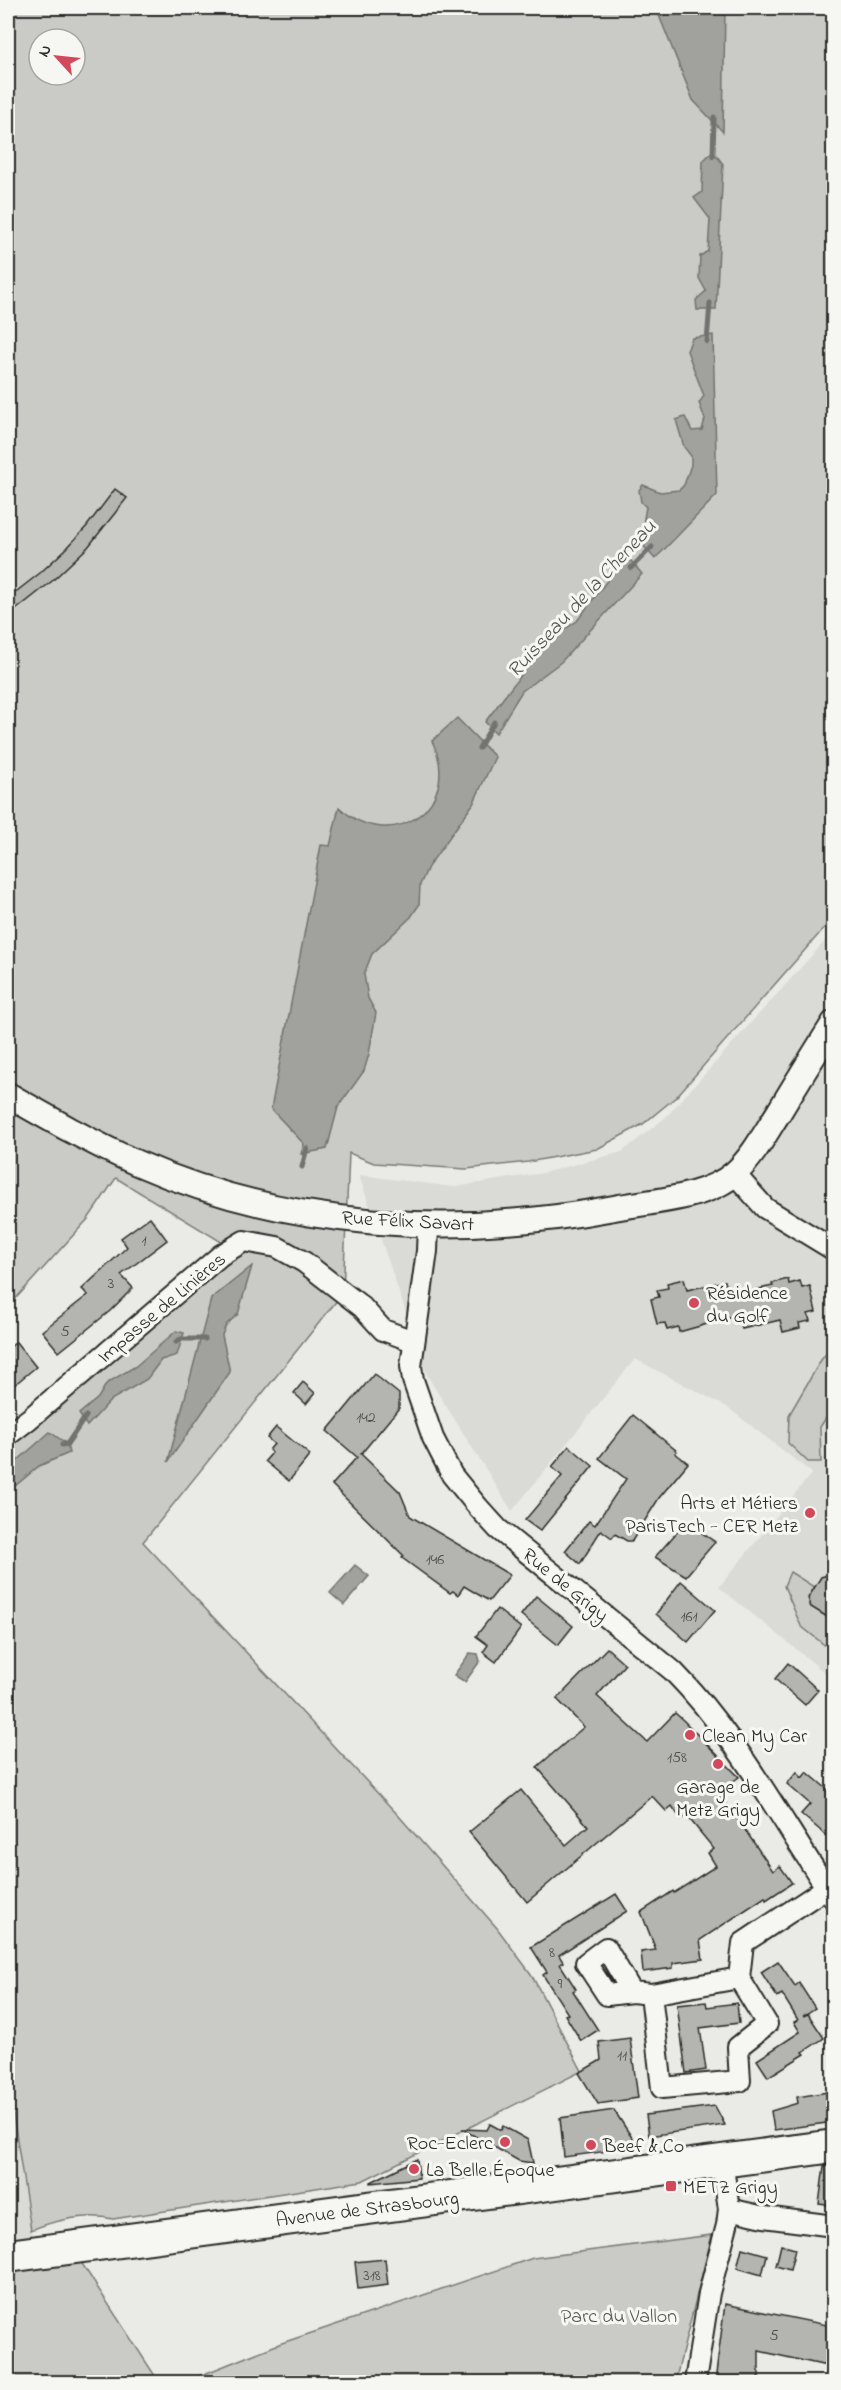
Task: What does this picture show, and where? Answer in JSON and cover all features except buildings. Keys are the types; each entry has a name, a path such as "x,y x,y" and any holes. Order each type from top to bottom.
{"main road":[{"name":"Avenue de Strasbourg","path":"8,2256 834,2146"}],"street":[{"name":"Rue Félix Savart","path":"8,1095 74,1133 136,1162 177,1178 267,1205 327,1216 428,1226 499,1224 567,1217 697,1193 717,1185 734,1173 752,1154 834,1023"},
{"path":"734,1173 765,1208 834,1250"},
{"name":"Rue de Grigy","path":"428,1226 411,1366 413,1380 433,1438 452,1475 498,1529 673,1671 698,1696 733,1745 830,1893"},
{"name":"Impasse de Linières","path":"8,1435 221,1255 244,1241 277,1247 304,1262 362,1307 383,1330 413,1341"},
{"path":"739,1978 641,1993 662,2088 740,2081 738,2047 767,2024 739,1978 743,1943 830,1893"},
{"path":"695,2382 709,2293 729,2209 722,2161"},
{"path":"729,2209 764,2217 834,2226"}],"shaded area":[{"path":"656,8 725,8 723,132 693,100"},
{"path":"713,151 723,164 716,310 697,310 696,300 706,291 699,278 700,256 708,251 710,219 694,198 702,192 703,161"},
{"path":"713,335 717,495 655,559 640,542 646,507 641,502 639,490 643,485 660,492 679,490 684,485 691,465 691,456 684,447 676,420 685,417 692,431 702,430 705,419 699,403 704,396 687,351 692,338"},
{"path":"626,555 642,574 561,662 522,691 496,733 485,722 546,642 577,621"},
{"path":"457,718 495,757 473,804 428,867 420,885 419,905 411,917 372,954 364,974 368,998 376,1013 364,1071 338,1107 327,1149 301,1154 304,1144 271,1109 321,845 330,846 339,807 360,821 380,827 400,825 417,817 431,803 438,785 439,764 432,741"},
{"path":"833,932 833,1679 719,1587 812,1473 727,1407 635,1359 512,1511 428,1377 359,1175 454,1187 543,1173 622,1152 666,1117"},
{"path":"252,1266 238,1314 226,1325 222,1335 230,1372 168,1462 211,1299"},
{"path":"176,1331 184,1333 177,1355 161,1360 147,1379 111,1400 87,1426 79,1414 98,1398 107,1383 136,1366"},
{"path":"50,1432 67,1444 69,1453 39,1466 8,1492 8,1469"},
{"path":"355,1565 369,1576 344,1605 330,1593"},
{"path":"470,1653 478,1654 480,1661 465,1682 454,1675"},
{"path":"8,2080 34,2242 8,2245"}],"green space":[{"path":"8,8 833,8 833,918 676,1097 643,1124 597,1149 528,1162 466,1169 374,1163 349,1153 343,1293 143,1542 398,1815 497,1928 531,1974 582,2071 362,2181 113,2219 71,2218 31,2230 8,2081 8,1431 225,1244 116,1178 88,1219 8,1307"},
{"path":"833,1345 833,1407 820,1427 821,1462 808,1462 788,1443 789,1415 821,1360"},
{"path":"790,1572 814,1587 809,1597 812,1602 810,1606 833,1621 833,1652 801,1626 784,1586"},
{"name":"Parc du Vallon","path":"712,2235 675,2382 184,2382 279,2344 533,2258"},
{"path":"77,2256 159,2382 8,2382 8,2266"}],"waterway":[{"name":"Ruisseau de la Cheneau","path":"713,156 714,117"},
{"name":"Ruisseau de la Cheneau","path":"707,342 710,303"},
{"name":"Ruisseau de la Cheneau","path":"631,568 652,547"},
{"name":"Ruisseau de la Cheneau","path":"479,748 494,722"},
{"name":"Ruisseau de la Cheneau","path":"302,1167 307,1148"},
{"name":"Ruisseau de la Cheneau","path":"176,1342 181,1339 205,1339"},
{"name":"Ruisseau de la Cheneau","path":"62,1445 67,1444 86,1416"}],"place":[{"name":"Résidence du Golf","path":"694,1303"},
{"name":"Arts et Métiers ParisTech - CER Metz","path":"810,1513"},
{"name":"Clean My Car","path":"690,1735"},
{"name":"Garage de Metz Grigy","path":"718,1764"},
{"name":"Roc-Eclerc","path":"505,2142"},
{"name":"Beef & Co","path":"591,2145"},
{"name":"La Belle Époque","path":"414,2169"},
{"name":"METZ Grigy","path":"671,2186"}]}
